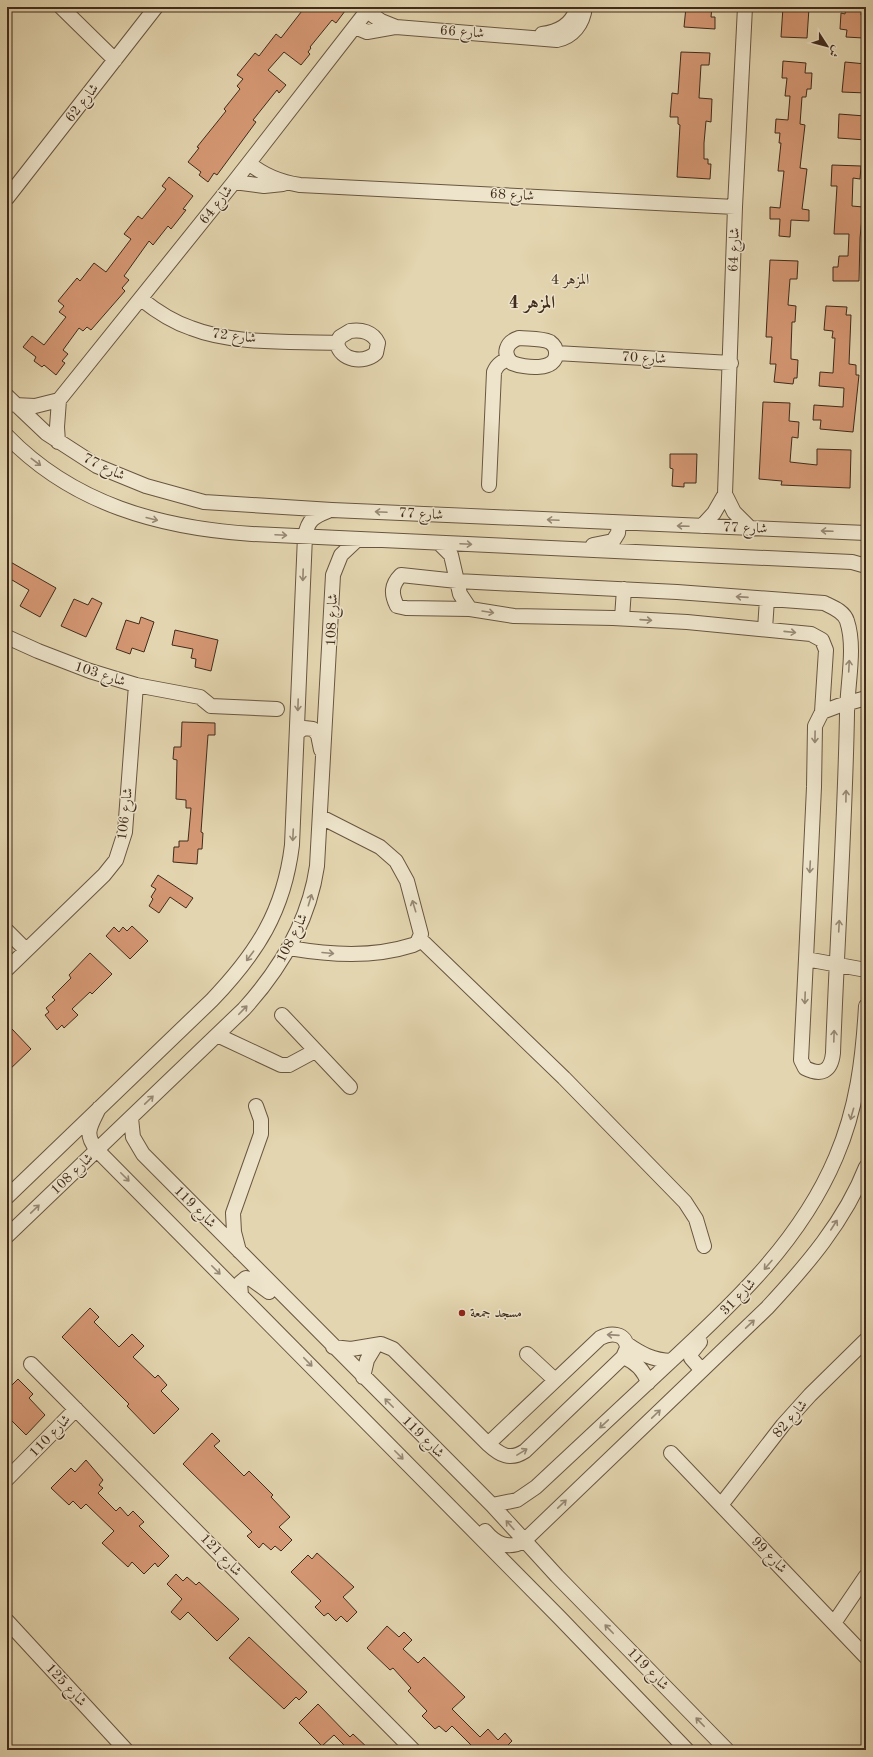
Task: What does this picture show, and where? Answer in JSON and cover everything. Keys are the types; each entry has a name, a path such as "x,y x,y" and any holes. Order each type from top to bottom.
{"street":[{"path":"61,7 115,60"},
{"name":"شارع 62","path":"7,198 156,7"},
{"name":"شارع 66","path":"528,37 549,33 564,28 574,16 577,7"},
{"name":"شارع 66","path":"355,27 367,32 396,27 557,40 568,37 580,25 585,7"},
{"name":"شارع 64","path":"702,526 714,513 725,494 731,363 735,207 745,7"},
{"name":"شارع 66","path":"368,9 380,21 396,27"},
{"name":"شارع 64","path":"59,400 234,182 368,9"},
{"name":"شارع 68","path":"249,163 266,175 288,183"},
{"name":"شارع 68","path":"234,182 264,186 288,183 735,207"},
{"name":"شارع 72","path":"141,299 180,324 206,333 239,338 337,343"},
{"path":"489,485 494,372 498,364 503,360 509,360 516,365 544,367 552,364 556,354 555,347 548,342 519,338 508,344 506,351 509,360"},
{"name":"شارع 70","path":"556,354 731,363"},
{"path":"11,401 35,406 59,400 57,427 58,442"},
{"name":"شارع 77","path":"11,401 58,442 97,466 140,484 204,502 332,510 866,533"},
{"name":"شارع 77","path":"7,436 30,457 61,479 88,495 128,513 171,524 222,532 852,562 866,566"},
{"name":"شارع 64","path":"725,494 734,512 751,529"},
{"name":"شارع 108","path":"7,1198 212,1000 233,978 265,934 281,897 290,863 293,828 305,536 308,524 312,518 332,510"},
{"path":"567,549 609,543 618,533 619,523"},
{"name":"شارع 108","path":"7,1236 258,994 289,948 304,917 315,881 321,816 333,575 341,556 358,539"},
{"path":"439,543 452,555 460,594 470,609"},
{"path":"401,575 458,582 624,589 824,603 837,609 847,618 851,635 847,704 845,815 832,1062 828,1069 819,1072 805,1068 801,1060 814,787 815,726 822,712 826,650 822,640 811,634 622,618 514,616 470,609 406,608 397,606 393,598 392,587 401,575"},
{"path":"622,618 624,589"},
{"path":"765,629 767,599"},
{"name":"شارع 103","path":"7,637 65,663 136,685 197,696 213,707 277,709"},
{"path":"824,683 828,688 835,691 841,690 848,684"},
{"name":"شارع 106","path":"7,969 104,875 116,860 125,832 136,685"},
{"path":"822,712 866,698"},
{"path":"297,733 309,728 316,731 324,760"},
{"path":"289,948 328,954 366,954 409,946 417,942 420,938 421,929 418,917 403,871 396,861 380,847 321,816"},
{"path":"7,930 26,950"},
{"path":"420,938 564,1078 685,1202 696,1219 704,1246"},
{"path":"806,959 866,970"},
{"name":"شارع 31","path":"492,1505 509,1503 527,1495 748,1288 792,1234 814,1200 836,1158 850,1120 858,1091 864,1048 866,1006"},
{"path":"282,1015 350,1087"},
{"path":"217,1035 281,1065 289,1065 315,1051"},
{"path":"239,1251 234,1232 233,1213 261,1134 261,1120 256,1106"},
{"name":"شارع 119","path":"99,1108 88,1132 90,1140 97,1150 454,1510 687,1750"},
{"name":"شارع 119","path":"131,1118 131,1131 139,1149 333,1347 492,1505 524,1541 727,1750"},
{"name":"شارع 31","path":"524,1541 767,1308 811,1258 847,1206 866,1167"},
{"path":"200,1212 213,1216 233,1213"},
{"path":"241,1295 239,1286 241,1280 251,1278 299,1312"},
{"path":"704,1368 693,1362 691,1353 739,1305 748,1288"},
{"path":"488,1444 600,1338 605,1335 621,1336 625,1350 642,1369 648,1382"},
{"name":"شارع 82","path":"721,1505 783,1425 810,1395 866,1340"},
{"path":"333,1347 351,1349 381,1344 393,1349 488,1444 504,1456 520,1454 625,1350"},
{"path":"363,1377 366,1360 376,1345"},
{"path":"625,1350 655,1359 671,1361"},
{"path":"527,1354 555,1380"},
{"name":"شارع 121","path":"32,1364 411,1749"},
{"name":"شارع 110","path":"7,1479 76,1409"},
{"name":"شارع 99","path":"671,1452 866,1657"},
{"path":"454,1510 465,1514 474,1520 489,1536 500,1543 515,1546 524,1541"},
{"path":"834,1623 866,1576"},
{"name":"شارع 125","path":"7,1620 126,1750"}],"building":[{"path":"305,7 348,7 336,23 332,20 310,47 311,48 308,52 310,54 301,65 284,52 268,70 286,85 279,93 277,90 253,120 256,122 217,175 214,173 208,182 199,175 201,172 188,162 199,148 197,147 226,111 224,109 240,89 237,86 243,79 237,75 255,53 259,56 276,34 281,38"},
{"path":"686,7 712,7 711,17 715,17 715,29 684,27"},
{"path":"783,7 809,8 807,38 781,37"},
{"path":"846,7 862,8 861,15 865,16 863,38 846,37 847,30 840,29 841,13 845,14"},
{"path":"681,52 710,53 709,65 701,65 699,98 712,99 711,122 706,121 704,143 704,159 708,159 708,164 711,164 710,179 677,177 680,125 678,124 678,117 670,117 672,93 678,94"},
{"path":"783,61 806,63 805,73 812,73 811,89 807,89 806,97 802,97 800,124 805,125 800,168 807,169 802,209 809,210 809,221 791,220 790,237 779,236 780,219 770,219 770,207 780,208 784,171 778,171 781,143 779,143 780,133 775,133 776,119 788,120 790,96 785,96 787,78 782,78"},
{"path":"845,62 866,64 866,93 842,92"},
{"path":"839,114 865,116 866,140 838,138"},
{"path":"832,165 861,166 860,179 853,178 852,206 863,207 860,238 859,281 833,281 833,267 838,267 839,256 848,256 849,234 834,234 837,186 831,186"},
{"path":"169,177 193,196 183,209 186,210 171,229 168,226 153,245 149,241 124,276 129,280 122,288 125,291 91,330 87,327 83,331 79,328 63,350 68,354 62,361 65,363 56,375 44,365 42,367 34,361 36,357 23,347 32,336 44,345 66,317 59,312 64,306 58,301 77,278 80,281 94,263 106,272 131,239 124,234 138,216 142,219 166,189 162,186"},
{"path":"770,260 798,261 797,279 790,279 788,305 796,306 795,322 792,322 791,359 798,360 797,378 794,378 793,384 774,382 776,364 770,364 772,337 766,337"},
{"path":"826,306 847,307 846,315 851,315 849,364 856,365 856,375 859,375 853,432 820,429 821,420 813,420 814,405 843,407 844,388 819,386 820,372 833,373 835,338 832,338 833,331 824,330"},
{"path":"763,402 790,403 789,421 799,422 798,438 792,437 790,462 817,465 817,449 851,450 850,488 781,485 782,481 759,479"},
{"path":"670,454 697,454 696,483 684,483 684,487 672,486 673,469 670,468"},
{"path":"7,560 56,588 40,617 20,606 29,590 7,577"},
{"path":"92,598 102,603 86,637 61,626 74,599 88,605"},
{"path":"141,617 154,622 144,652 132,648 130,654 116,649 126,620 139,624"},
{"path":"175,630 218,640 211,671 195,667 196,659 191,658 193,649 172,645"},
{"path":"182,722 215,723 215,735 208,735 201,832 203,833 202,849 198,849 197,864 173,862 174,847 179,847 179,841 188,841 191,808 186,808 186,800 176,799 177,760 173,759 174,747 181,747"},
{"path":"158,875 193,898 186,908 170,897 159,913 149,906 153,899 151,897 156,889 151,886"},
{"path":"132,926 148,941 130,959 106,936 114,927 119,932 123,927 127,931"},
{"path":"90,953 112,974 92,994 90,992 72,1009 78,1015 64,1028 62,1025 57,1030 45,1015 49,1012 46,1008 55,1000 52,997 71,978 69,975"},
{"path":"12,1029 31,1049 7,1072 7,1034"},
{"path":"90,1308 99,1317 94,1322 119,1347 132,1334 144,1346 133,1357 155,1378 158,1375 167,1385 161,1391 179,1409 154,1434 127,1406 129,1404 62,1337"},
{"path":"18,1379 33,1394 29,1398 45,1415 26,1435 7,1416 7,1390"},
{"path":"212,1433 220,1441 214,1446 244,1476 249,1471 273,1495 271,1497 290,1517 279,1527 292,1540 281,1551 275,1546 271,1550 263,1543 259,1548 247,1536 252,1532 183,1464"},
{"path":"86,1460 103,1480 99,1485 103,1488 98,1493 116,1511 120,1507 128,1516 133,1511 144,1522 139,1526 169,1556 158,1567 155,1563 144,1574 132,1562 128,1567 102,1543 114,1531 86,1504 81,1509 73,1501 69,1505 51,1488 71,1468 75,1472"},
{"path":"317,1553 354,1587 343,1597 357,1612 347,1622 341,1616 336,1621 328,1613 324,1616 315,1607 321,1601 291,1572 308,1555 312,1559"},
{"path":"176,1574 183,1581 187,1577 196,1585 199,1582 239,1619 217,1641 188,1612 180,1620 171,1612 182,1599 167,1584"},
{"path":"387,1626 399,1637 404,1632 412,1640 403,1649 418,1663 424,1657 465,1697 452,1709 480,1737 488,1729 498,1740 505,1733 512,1741 505,1748 508,1750 476,1750 452,1726 446,1732 439,1726 435,1729 422,1716 427,1711 408,1691 411,1688 393,1668 390,1670 367,1648"},
{"path":"249,1637 307,1692 299,1700 296,1697 284,1709 229,1658"},
{"path":"318,1704 350,1737 353,1734 370,1750 349,1750 334,1735 322,1746 299,1723"}],"place":[{"name":"مسجد جمعة","path":"462,1313"}],"district":[{"name":"المزهر 4","path":"570,280"},
{"name":"المزهر 4","path":"532,303"}]}
